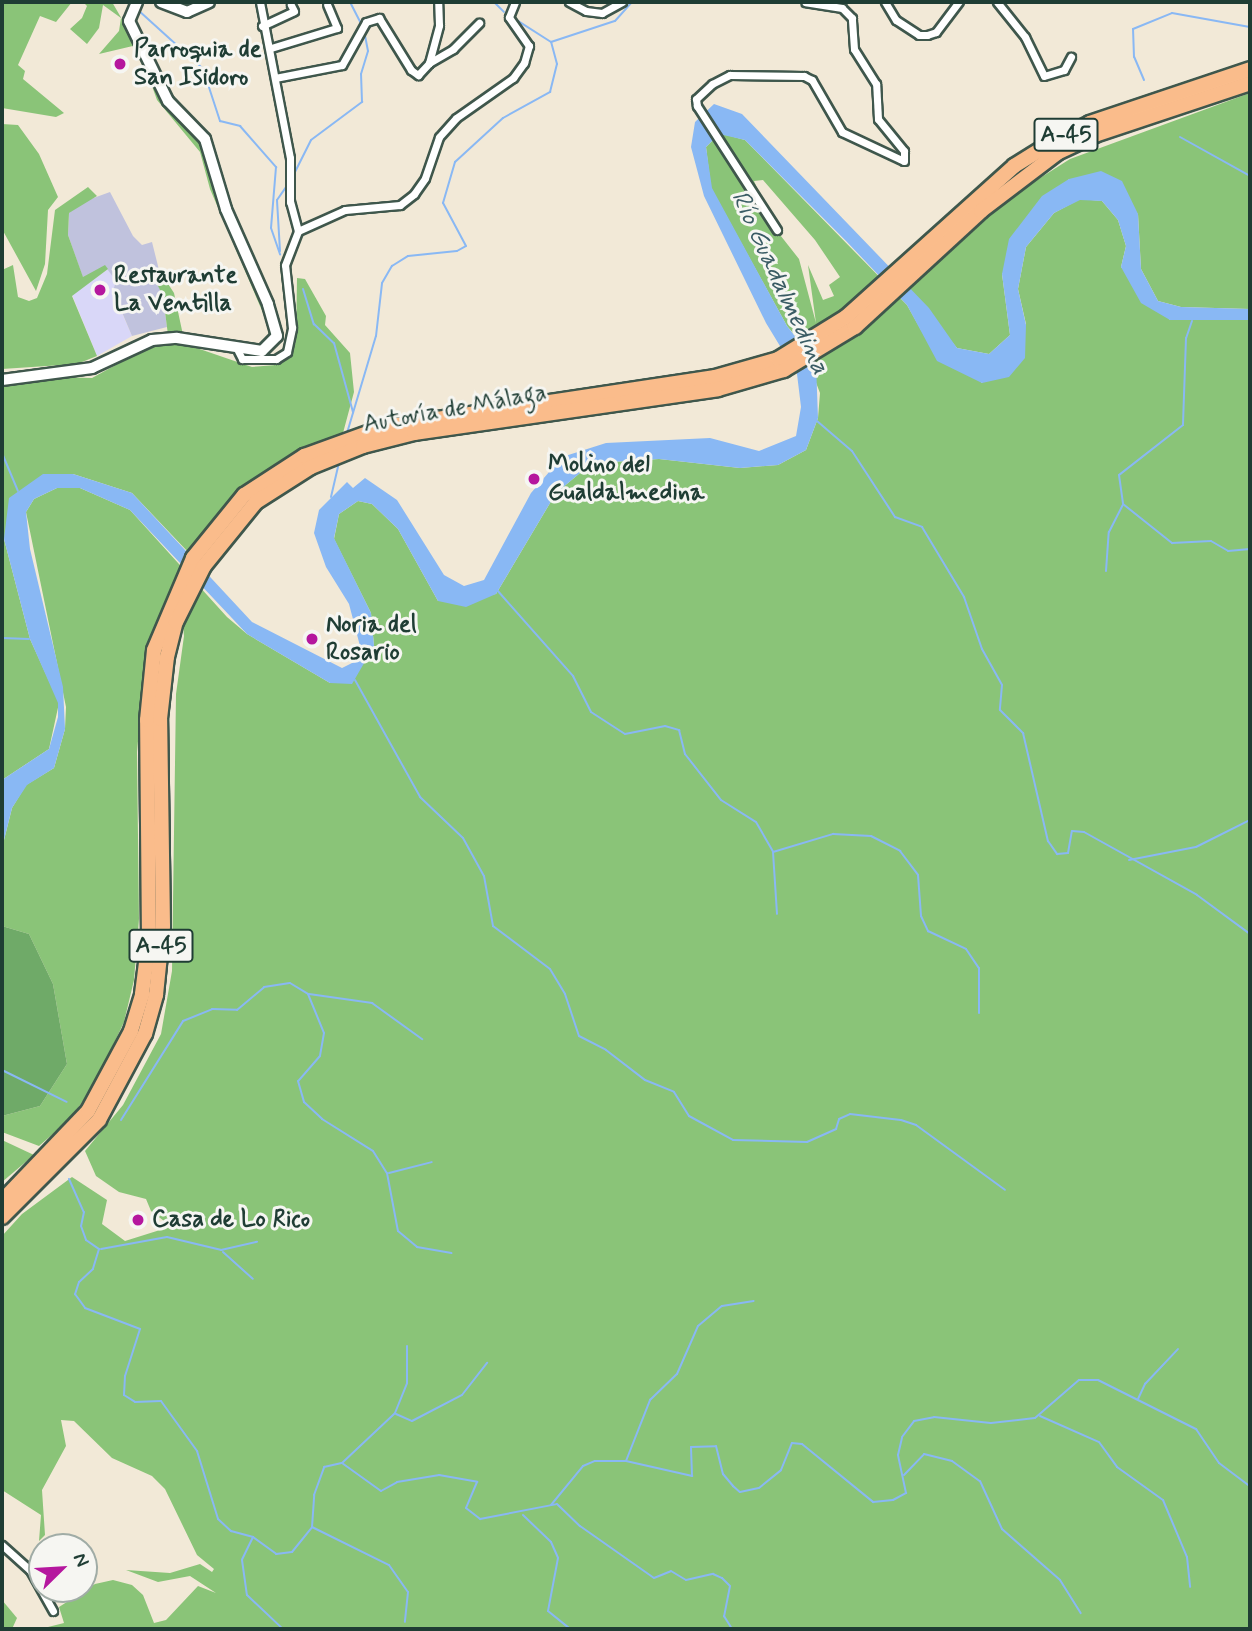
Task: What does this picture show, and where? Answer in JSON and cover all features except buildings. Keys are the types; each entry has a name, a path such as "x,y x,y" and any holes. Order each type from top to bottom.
{"highway":[{"name":"Autovía de Málaga","path":"2,1201 69,1135 103,1091 131,1031 142,994 150,915 148,708 154,650 229,523 256,502 281,477 412,427 757,374 818,353 1014,166 1051,142 1113,115 1250,69"},
{"name":"Autovía de Málaga","path":"917,261 1057,153 1096,135 1250,83"},
{"name":"Autovía de Málaga","path":"2,1217 99,1119 145,1034 156,995 163,926 160,719 170,620"},
{"path":"2,1193 16,1187"}],"street":[{"path":"2,380 92,368 152,340 177,338 238,351 262,351 277,336 275,323 226,209 205,139 168,101 129,21 138,2"},
{"path":"161,2 187,12 199,11 209,2"},
{"path":"238,351 242,359 258,362 286,352 292,328 285,265 298,231 271,48 262,26 260,2"},
{"path":"429,64 439,25 438,2"},
{"path":"298,231 345,210 400,205 414,194 425,178 439,137 456,118 513,78 524,63 529,46 509,17 515,2"},
{"path":"569,2 586,11 602,13 622,2"},
{"path":"778,230 724,154 697,106 696,99 712,83 730,75 804,76 811,80 842,131 904,161 904,151 878,119 876,84 854,49 852,18 842,8 805,2"},
{"path":"885,2 896,20 919,35 936,32 959,2"},
{"path":"997,2 1025,37 1044,76 1064,70 1071,57"},
{"path":"262,26 294,11 291,5"},
{"path":"271,48 337,28 327,5"},
{"path":"275,78 342,65 366,22 379,18 411,70 418,75 429,64 453,49 479,23"},
{"path":"2,1545 30,1570 53,1611"}],"shaded area":[{"path":"110,192 133,236 142,245 152,242 159,270 152,272 163,296 167,327 132,336 113,291 116,281 105,266 83,278 68,235 69,213 77,204"},
{"path":"108,269 116,281 113,292 132,336 97,356 72,295"}],"green space":[{"path":"2,2 72,2 56,22 40,16 18,65 25,71 23,79 64,113 56,117 2,108"},
{"path":"83,2 112,2 137,45 99,54 119,31 121,18 103,5 99,28 87,44 70,29 82,18 87,6"},
{"path":"140,53 169,112 200,141 272,324 268,341 269,327 210,189 200,152 157,100"},
{"path":"1250,93 1250,309 1181,307 1158,301 1141,269 1138,214 1069,179 1002,274 1010,335 989,354 957,348 909,289 1004,201 1070,159"},
{"path":"2,124 18,125 39,154 58,197 48,210 45,264 36,291 2,229"},
{"path":"719,133 745,140 907,305 921,330 982,383 1026,324 1018,289 1026,247 1054,213 1080,199 1102,201 1118,220 1126,246 1121,267 1170,320 1250,320 1250,1629 40,1629 64,1623 59,1607 65,1603 98,1603 98,1583 113,1580 132,1585 143,1595 154,1623 166,1620 198,1586 216,1593 190,1576 158,1582 126,1570 170,1573 200,1564 212,1572 214,1569 197,1555 165,1489 152,1476 112,1458 74,1421 61,1420 66,1446 42,1490 45,1533 40,1533 41,1515 2,1490 2,1236 22,1214 72,1177 107,1200 102,1224 125,1241 160,1230 164,1221 151,1211 146,1199 119,1192 96,1176 85,1151 123,1105 161,1034 172,971 176,694 184,636 183,625 160,617 147,644 137,752 139,919 134,980 124,1022 94,1086 69,1120 39,1146 2,1132 2,1116 40,1106 67,1064 53,984 29,934 2,926 2,848 12,808 26,785 54,768 65,729 66,707 26,512 34,499 57,488 80,488 130,510 227,617 247,634 330,683 374,646 371,613 334,539 339,514 358,501 372,504 398,529 438,601 496,594 556,493 580,473 611,462 659,459 740,468 778,465 806,450 818,418 820,393 800,341 787,326 711,188 706,147 713,140 751,198 799,259 816,323 808,265 823,300 834,296 829,285 840,277 815,240 763,180 754,181 758,190 753,193"},
{"path":"88,187 97,196 69,213 68,235 83,277 105,265 108,269 72,296 97,356 77,364 2,369 2,270 13,265 18,297 29,301 37,298 47,274 55,210"},
{"path":"159,270 174,293 183,335 168,335 163,296 151,272"},
{"path":"297,278 305,279 326,316 325,325 350,353 354,392 343,433 258,478 188,552 132,493 73,474 44,474 4,539 30,639 59,703 49,749 2,780 2,385 49,377 92,378 156,343 188,345 252,367 276,365 291,356 296,341"},
{"path":"2,926 29,934 53,984 67,1064 40,1106 2,1116"},
{"path":"2,1140 34,1155 2,1182"},
{"path":"2,1600 17,1618 12,1629 2,1629"}],"water":[{"path":"714,104 742,114 929,308 957,348 989,354 1010,335 1002,274 1009,239 1042,196 1069,179 1101,171 1122,181 1138,214 1141,269 1158,301 1181,307 1250,309 1250,320 1170,320 1141,303 1121,267 1126,246 1118,220 1102,201 1080,200 1054,213 1026,247 1018,289 1026,325 1025,358 1009,377 982,383 937,361 907,305 847,242 745,140 719,134 706,147 712,188 787,326 816,363 818,418 806,450 778,465 740,468 659,459 611,462 580,473 556,493 496,594 466,607 438,601 398,529 372,504 358,501 339,514 334,538 371,613 374,646 352,684 330,683 247,634 130,510 80,488 57,488 34,499 26,512 30,549 63,687 65,729 54,768 27,785 12,808 2,848 2,780 49,749 58,717 58,703 30,639 4,539 9,498 43,474 73,474 132,493 252,622 342,668 354,662 360,646 349,604 326,567 314,533 319,510 347,482 353,488 365,478 397,500 444,575 464,586 484,580 531,493 562,457 606,443 710,438 759,451 796,436 801,407 797,374 766,323 704,196 691,147 695,122"}],"waterway":[{"path":"350,2 362,26"},
{"path":"494,2 504,12"},
{"path":"551,42 615,21 632,2"},
{"path":"138,10 203,69 220,121 240,126 276,167 271,228 280,254"},
{"path":"1144,80 1134,57 1133,29 1172,13 1250,27"},
{"path":"347,433 376,336 382,283 392,266 408,256 457,251 466,246 443,203 455,162 503,118 550,92 557,64 551,42 515,19"},
{"path":"293,176 311,140 362,102 361,74 368,51 364,31"},
{"path":"1180,137 1250,176"},
{"path":"280,251 277,200 286,187"},
{"path":"303,289 314,324 334,343 353,412"},
{"path":"1192,321 1186,338 1183,425 1119,475 1123,504 1172,543 1211,541 1228,551 1250,549"},
{"path":"817,421 852,451 895,517 922,527 964,597 982,649 1002,685 1000,710 1023,733 1048,841 1057,854 1068,853 1072,831 1084,832 1197,895 1250,934"},
{"path":"2,453 18,491"},
{"path":"331,497 339,462"},
{"path":"1106,571 1109,532 1123,505"},
{"path":"497,590 573,676 591,712 625,734 665,726 679,730 685,754 721,800 756,822 773,852 777,914"},
{"path":"2,638 29,639"},
{"path":"355,680 420,797 463,838 484,876 493,926 550,969 565,994 579,1036 606,1050 645,1080 674,1092 689,1116 733,1140 807,1142 836,1129 839,1119 850,1114 901,1120 916,1125 1005,1190"},
{"path":"1129,860 1196,847 1250,820"},
{"path":"773,852 833,834 871,836 900,851 918,875 921,916 928,931 966,949 979,968 979,1013"},
{"path":"121,1120 183,1021 212,1009 237,1010 264,987 290,983 308,994 324,1033 320,1056 298,1081 304,1102 322,1119 373,1151 387,1173 398,1231 417,1247 451,1253"},
{"path":"309,994 372,1003 422,1039"},
{"path":"2,1070 67,1102"},
{"path":"389,1173 432,1162"},
{"path":"69,1179 84,1212 81,1226 86,1240 99,1249 93,1269 79,1282 75,1294 85,1308 140,1329 125,1376 124,1395 135,1402 161,1401 197,1451 218,1519 231,1531 253,1537 276,1554 292,1552 312,1527 314,1495 324,1467 342,1463 381,1491 397,1482 439,1475 477,1482 466,1508 480,1519 557,1504 580,1526 654,1578 671,1571 686,1580 713,1574 722,1578 730,1586 724,1616 732,1629"},
{"path":"101,1249 167,1237 221,1250 257,1242"},
{"path":"223,1252 253,1279"},
{"path":"626,1461 650,1400 677,1374 698,1326 722,1306 754,1301"},
{"path":"342,1463 395,1413 407,1383 407,1346"},
{"path":"1138,1399 1145,1384 1178,1349"},
{"path":"396,1414 412,1421 462,1395 487,1363"},
{"path":"551,1505 583,1466 595,1461 626,1461 692,1476 691,1447 716,1446 723,1474 733,1486 740,1492 759,1488 781,1470 792,1443 802,1444 873,1502 893,1500 906,1493 898,1455 902,1437 914,1421 934,1417 991,1423 1035,1418 1079,1380 1098,1380 1196,1429 1219,1463 1250,1486"},
{"path":"1040,1416 1099,1442 1117,1467 1163,1500 1187,1557 1190,1587"},
{"path":"904,1475 924,1454 952,1461 980,1481 1002,1529 1060,1580 1081,1613"},
{"path":"523,1515 551,1542 558,1558 548,1611 570,1629"},
{"path":"312,1527 389,1565 408,1592 405,1622"},
{"path":"253,1537 242,1560 247,1595 283,1629"}],"place":[{"name":"Parroquia de San Isidoro","path":"120,64"},
{"name":"Restaurante La Ventilla","path":"100,290"},
{"name":"Molino del Gualdalmedina","path":"534,479"},
{"name":"Noria del Rosario","path":"312,639"},
{"name":"Casa de Lo Rico","path":"138,1220"}],"water label":[{"name":"Río Guadalmedina","path":"779,283"}]}
